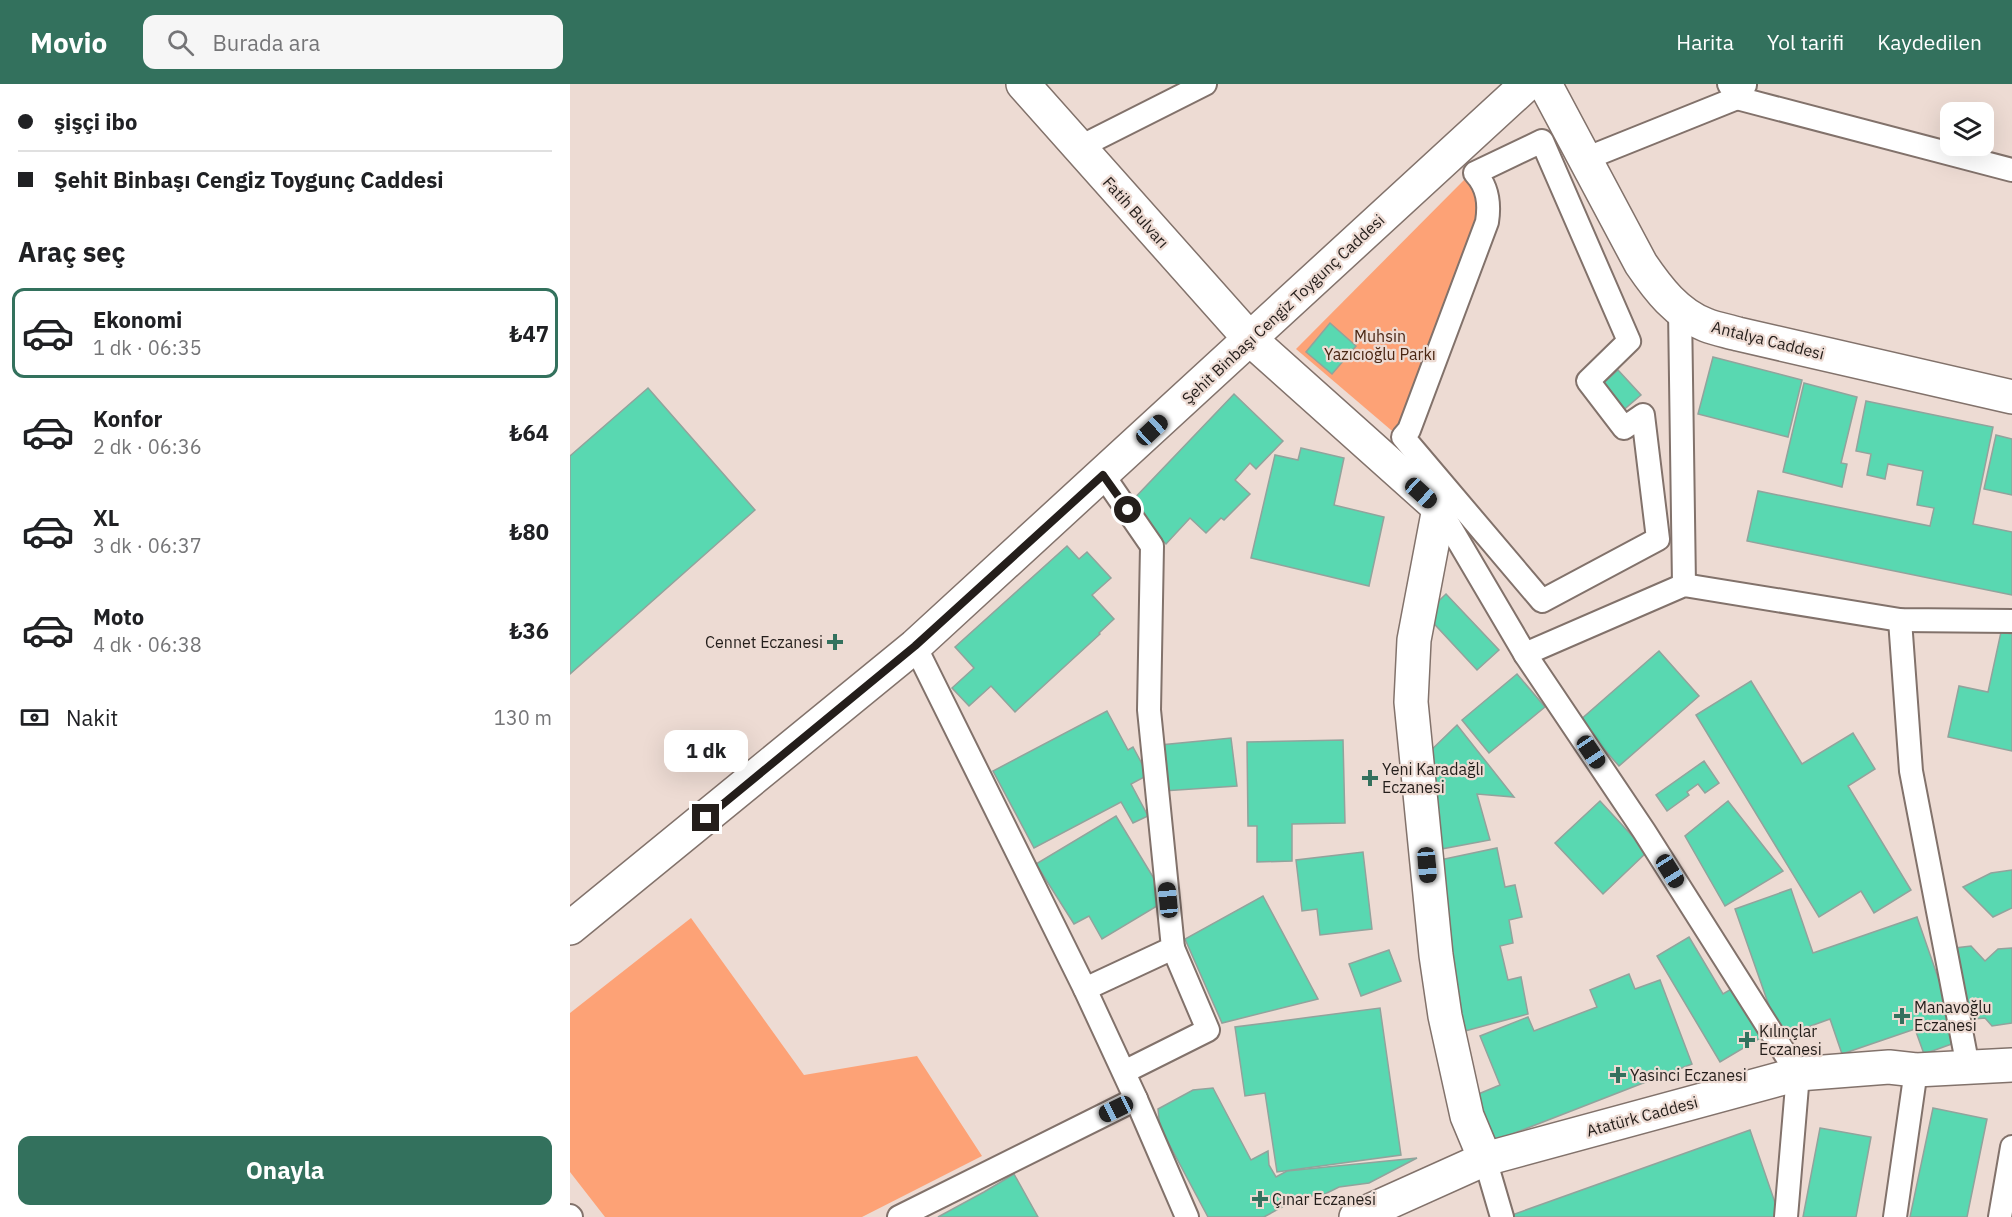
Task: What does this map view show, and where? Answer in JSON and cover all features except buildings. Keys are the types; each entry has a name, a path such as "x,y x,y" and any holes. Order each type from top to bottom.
{"main road":[{"name":"Fatih Bulvarı","path":"1023,84 1250,339 1439,508"},
{"name":"Şehit Binbaşı Cengiz Toygunç Caddesi","path":"570,928 915,646 1527,84"},
{"name":"Antalya Caddesi","path":"1545,84 1641,264 1659,289 1680,310 1706,325 1738,334 2012,397"},
{"path":"1439,508 1414,640 1411,702 1436,956 1445,1016 1467,1116 1485,1159"},
{"name":"Atatürk Caddesi","path":"1356,1217 1485,1159 1798,1074 1889,1067 1916,1070 2012,1065"}],"street":[{"path":"1078,148 1205,84"},
{"path":"1585,159 1737,89 2012,170"},
{"path":"1542,141 1629,341 1588,381 1624,428 1643,415 1658,538 1542,601 1403,437 1409,430 1487,222 1490,208 1486,189 1475,173 1542,141"},
{"path":"1680,310 1684,585"},
{"path":"1103,475 1152,546 1149,710 1173,948 1208,1030 1124,1072"},
{"path":"1439,508 1525,654 1644,831 1798,1074 1786,1217"},
{"path":"1525,654 1684,585 1900,620 2012,621"},
{"path":"1900,620 1911,771 1968,1067"},
{"path":"915,646 1085,989 1187,1217"},
{"path":"1085,989 1173,948"},
{"path":"1895,1217 1916,1070"},
{"path":"899,1217 1136,1099"},
{"path":"2000,1217 2012,1147"},
{"path":"1485,1159 1502,1217"}],"green space":[{"name":"Muhsin Yazıcıoğlu Parkı","path":"1467,177 1489,208 1403,437 1391,430 1296,349"},
{"path":"691,918 804,1075 917,1056 982,1156 862,1217 605,1217 570,1172 570,1013"}],"place":[{"name":"Cennet Eczanesi","path":"835,642"},
{"name":"Yeni Karadağlı Eczanesi","path":"1370,778"},
{"name":"Manavoğlu Eczanesi","path":"1902,1016"},
{"name":"Kılınçlar Eczanesi","path":"1747,1040"},
{"name":"Yasinci Eczanesi","path":"1618,1075"},
{"name":"Çınar Eczanesi","path":"1260,1199"}],"route":[{"path":"706,818 915,646 1103,475 1128,510"}]}
